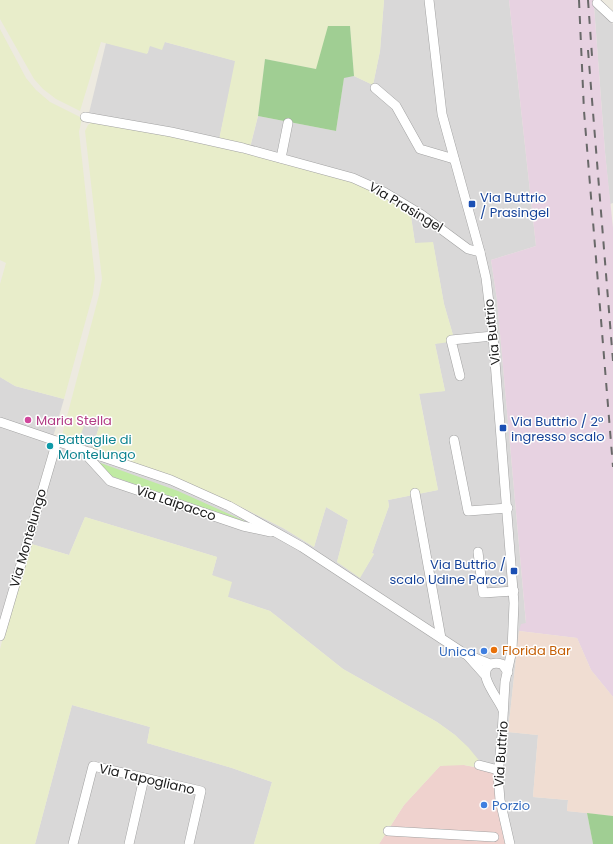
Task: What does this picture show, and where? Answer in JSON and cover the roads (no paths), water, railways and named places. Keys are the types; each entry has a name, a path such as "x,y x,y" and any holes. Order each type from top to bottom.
{"street":[{"name":"Via Buttrio","path":"429,0 439,99 486,278 493,336 508,508 515,620 512,653 506,682 498,770 500,800 510,844"},
{"path":"598,2 613,18"},
{"path":"375,88 396,106 420,149 454,159"},
{"name":"Via Prasingel","path":"85,118 171,132 328,170 362,181 422,214 468,248 480,252"},
{"path":"281,158 288,123"},
{"path":"460,376 452,340 493,336"},
{"name":"Via Laipacco","path":"0,422 90,452 204,494 278,533 465,654 490,664"},
{"path":"454,440 468,511 508,508"},
{"name":"Via Montelungo","path":"0,636 57,441"},
{"name":"Via Laipacco","path":"90,452 89,458 110,481 243,526 278,533"},
{"path":"415,493 441,638"},
{"path":"478,552 483,593 514,591"},
{"path":"500,664 512,653"},
{"name":"Via Laipacco","path":"465,654 484,674"},
{"path":"484,674 486,668 490,664 500,664 505,666 508,672"},
{"name":"Via Buttrio","path":"484,674 504,711"},
{"path":"488,683 498,686 506,682"},
{"path":"479,765 498,770"},
{"name":"Via Tapogliano","path":"73,844 93,766 201,791 189,844"},
{"path":"129,844 144,778"},
{"path":"388,831 494,837"},
{"path":"439,834 439,844"}],"railway":[{"path":"579,0 584,111 613,467"},
{"path":"588,0 592,56"},
{"path":"588,50 613,361"}],"place":[{"name":"Via Buttrio / Prasingel","path":"472,204"},
{"name":"Maria Stella","path":"28,420"},
{"name":"Via Buttrio / 2° ingresso scalo","path":"503,428"},
{"name":"Battaglie di Montelungo","path":"50,446"},
{"name":"Via Buttrio / scalo Udine Parco","path":"514,571"},
{"name":"Florida Bar","path":"494,650"},
{"name":"Unica","path":"484,651"},
{"name":"Porzio","path":"484,805"}]}
